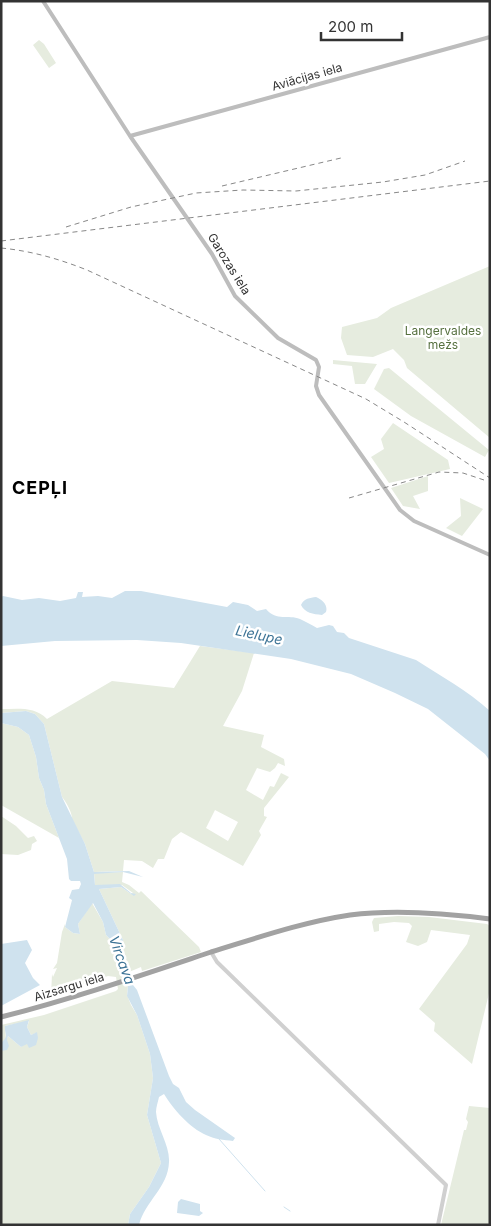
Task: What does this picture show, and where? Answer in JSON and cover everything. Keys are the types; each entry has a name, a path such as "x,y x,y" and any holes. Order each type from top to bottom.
{"highway":[{"name":"Aizsargu iela","path":"1,1017 291,928 351,915 412,912 490,919"}],"main road":[{"name":"Garozas iela","path":"43,1 130,136 212,254 235,296 278,338 316,360 319,367 316,385 318,395 400,510 414,521 490,555"},
{"name":"Aviācijas iela","path":"130,136 490,37"}],"street":[{"path":"211,952 217,962 446,1185 438,1225"}],"green space":[{"path":"39,40 44,44 56,63 49,68 33,45"},
{"name":"Langervaldes mežs","path":"490,266 490,438 407,368 404,360 393,349 373,357 347,355 341,338 342,327 377,318 391,308"},
{"path":"333,360 377,364 365,384 355,384 352,366 333,364"},
{"path":"389,368 489,450 485,457 411,416 374,389 384,369"},
{"path":"393,423 448,460 450,469 389,483 371,457 384,449 381,439"},
{"path":"428,476 428,491 413,496 420,509 403,506 391,488"},
{"path":"460,498 483,509 462,536 446,528 461,516"},
{"path":"200,646 254,653 242,691 223,726 264,735 261,747 284,759 285,766 278,763 270,772 257,768 246,790 263,800 270,786 274,787 281,773 289,777 264,808 264,816 267,817 259,831 261,835 243,866 181,832 172,839 164,859 158,859 153,868 142,861 124,860 123,871 94,872 85,844 62,797 44,724 35,714 26,711 1,713 1,709 31,710 47,719 112,681 174,688","holes":["215,810 238,822 228,841 206,828"]},
{"path":"1,723 18,727 29,735 36,757 46,804 59,838 1,805"},
{"path":"1,816 16,826 28,838 34,836 37,841 32,844 31,850 18,855 1,854"},
{"path":"123,872 122,882 139,893 141,891 199,947 201,952 142,971 141,967 129,972 122,951 123,940 99,889 121,887 131,894 133,893 122,885 95,885 94,873"},
{"path":"92,903 103,922 106,935 113,942 114,949 119,956 128,986 127,995 137,1015 150,1054 153,1078 147,1115 161,1163 149,1187 130,1214 128,1225 1,1225 1,1051 8,1036 21,1047 36,1033 31,1035 27,1027 29,1021 5,1026 6,1039 1,1043 1,1025 44,1015 118,989 116,977 108,976 51,996 52,974 53,977 57,968 53,969 57,963 65,924 65,927 73,933 80,934 78,924"},
{"path":"398,916 429,917 487,924 490,926 490,989 472,1064 434,1031 435,1023 419,1009 467,944 470,935 431,930 427,942 418,946 406,942 412,926 409,923 379,924 379,931 374,932 372,922 374,918"},
{"path":"469,1106 490,1108 490,1225 441,1225 464,1130 466,1130 468,1122 466,1119"}],"water":[{"name":"Lielupe","path":"125,591 141,591 227,607 233,602 248,605 257,611 266,609 278,617 300,619 317,628 333,626 337,632 344,633 349,638 416,660 464,690 490,711 490,761 485,754 428,709 351,674 291,659 181,643 137,640 55,641 1,646 1,597 3,596 22,600 39,598 60,601 76,598 78,592 83,592 82,597 98,596 112,598"},
{"path":"316,597 326,605 326,612 322,615 312,614 301,605 305,600"},
{"name":"Vircava","path":"26,711 35,714 44,724 62,797 85,844 94,872 129,871 143,877 123,872 94,874 95,885 120,884 131,893 136,894 134,896 121,887 99,889 123,940 122,951 133,985 137,990 173,1084 179,1088 186,1102 195,1110 235,1138 233,1141 219,1139 200,1132 182,1118 164,1094 159,1097 156,1112 169,1156 168,1171 161,1187 142,1216 139,1225 128,1225 130,1214 149,1187 161,1163 147,1115 153,1078 150,1054 137,1015 127,996 128,986 123,976 119,955 114,949 113,942 106,935 103,922 93,903 78,924 80,934 73,933 65,927 72,900 69,898 72,890 79,889 81,884 80,881 71,881 69,879 67,859 46,804 36,757 29,735 18,727 1,723 1,713"},
{"path":"27,940 32,950 25,963 33,978 40,985 1,1006 1,944"},
{"path":"29,1020 27,1027 31,1035 37,1032 36,1045 29,1048 27,1044 21,1047 8,1036 9,1046 7,1050 1,1051 1,1043 6,1036 5,1026"},
{"path":"181,1199 200,1204 200,1211 203,1213 199,1216 177,1213 178,1202"}],"waterway":[{"path":"219,1139 265,1191"},
{"path":"284,1207 290,1211"}],"railway":[{"path":"222,186 341,158"},
{"path":"66,227 131,207 196,193 243,190 296,191 383,182 425,175 465,161"},
{"path":"1,241 490,181"},
{"path":"1,248 45,256 87,270 366,399 490,478"},
{"path":"349,498 439,472 463,473 484,480"}],"district":[{"name":"CEPĻI","path":"40,488"}]}
